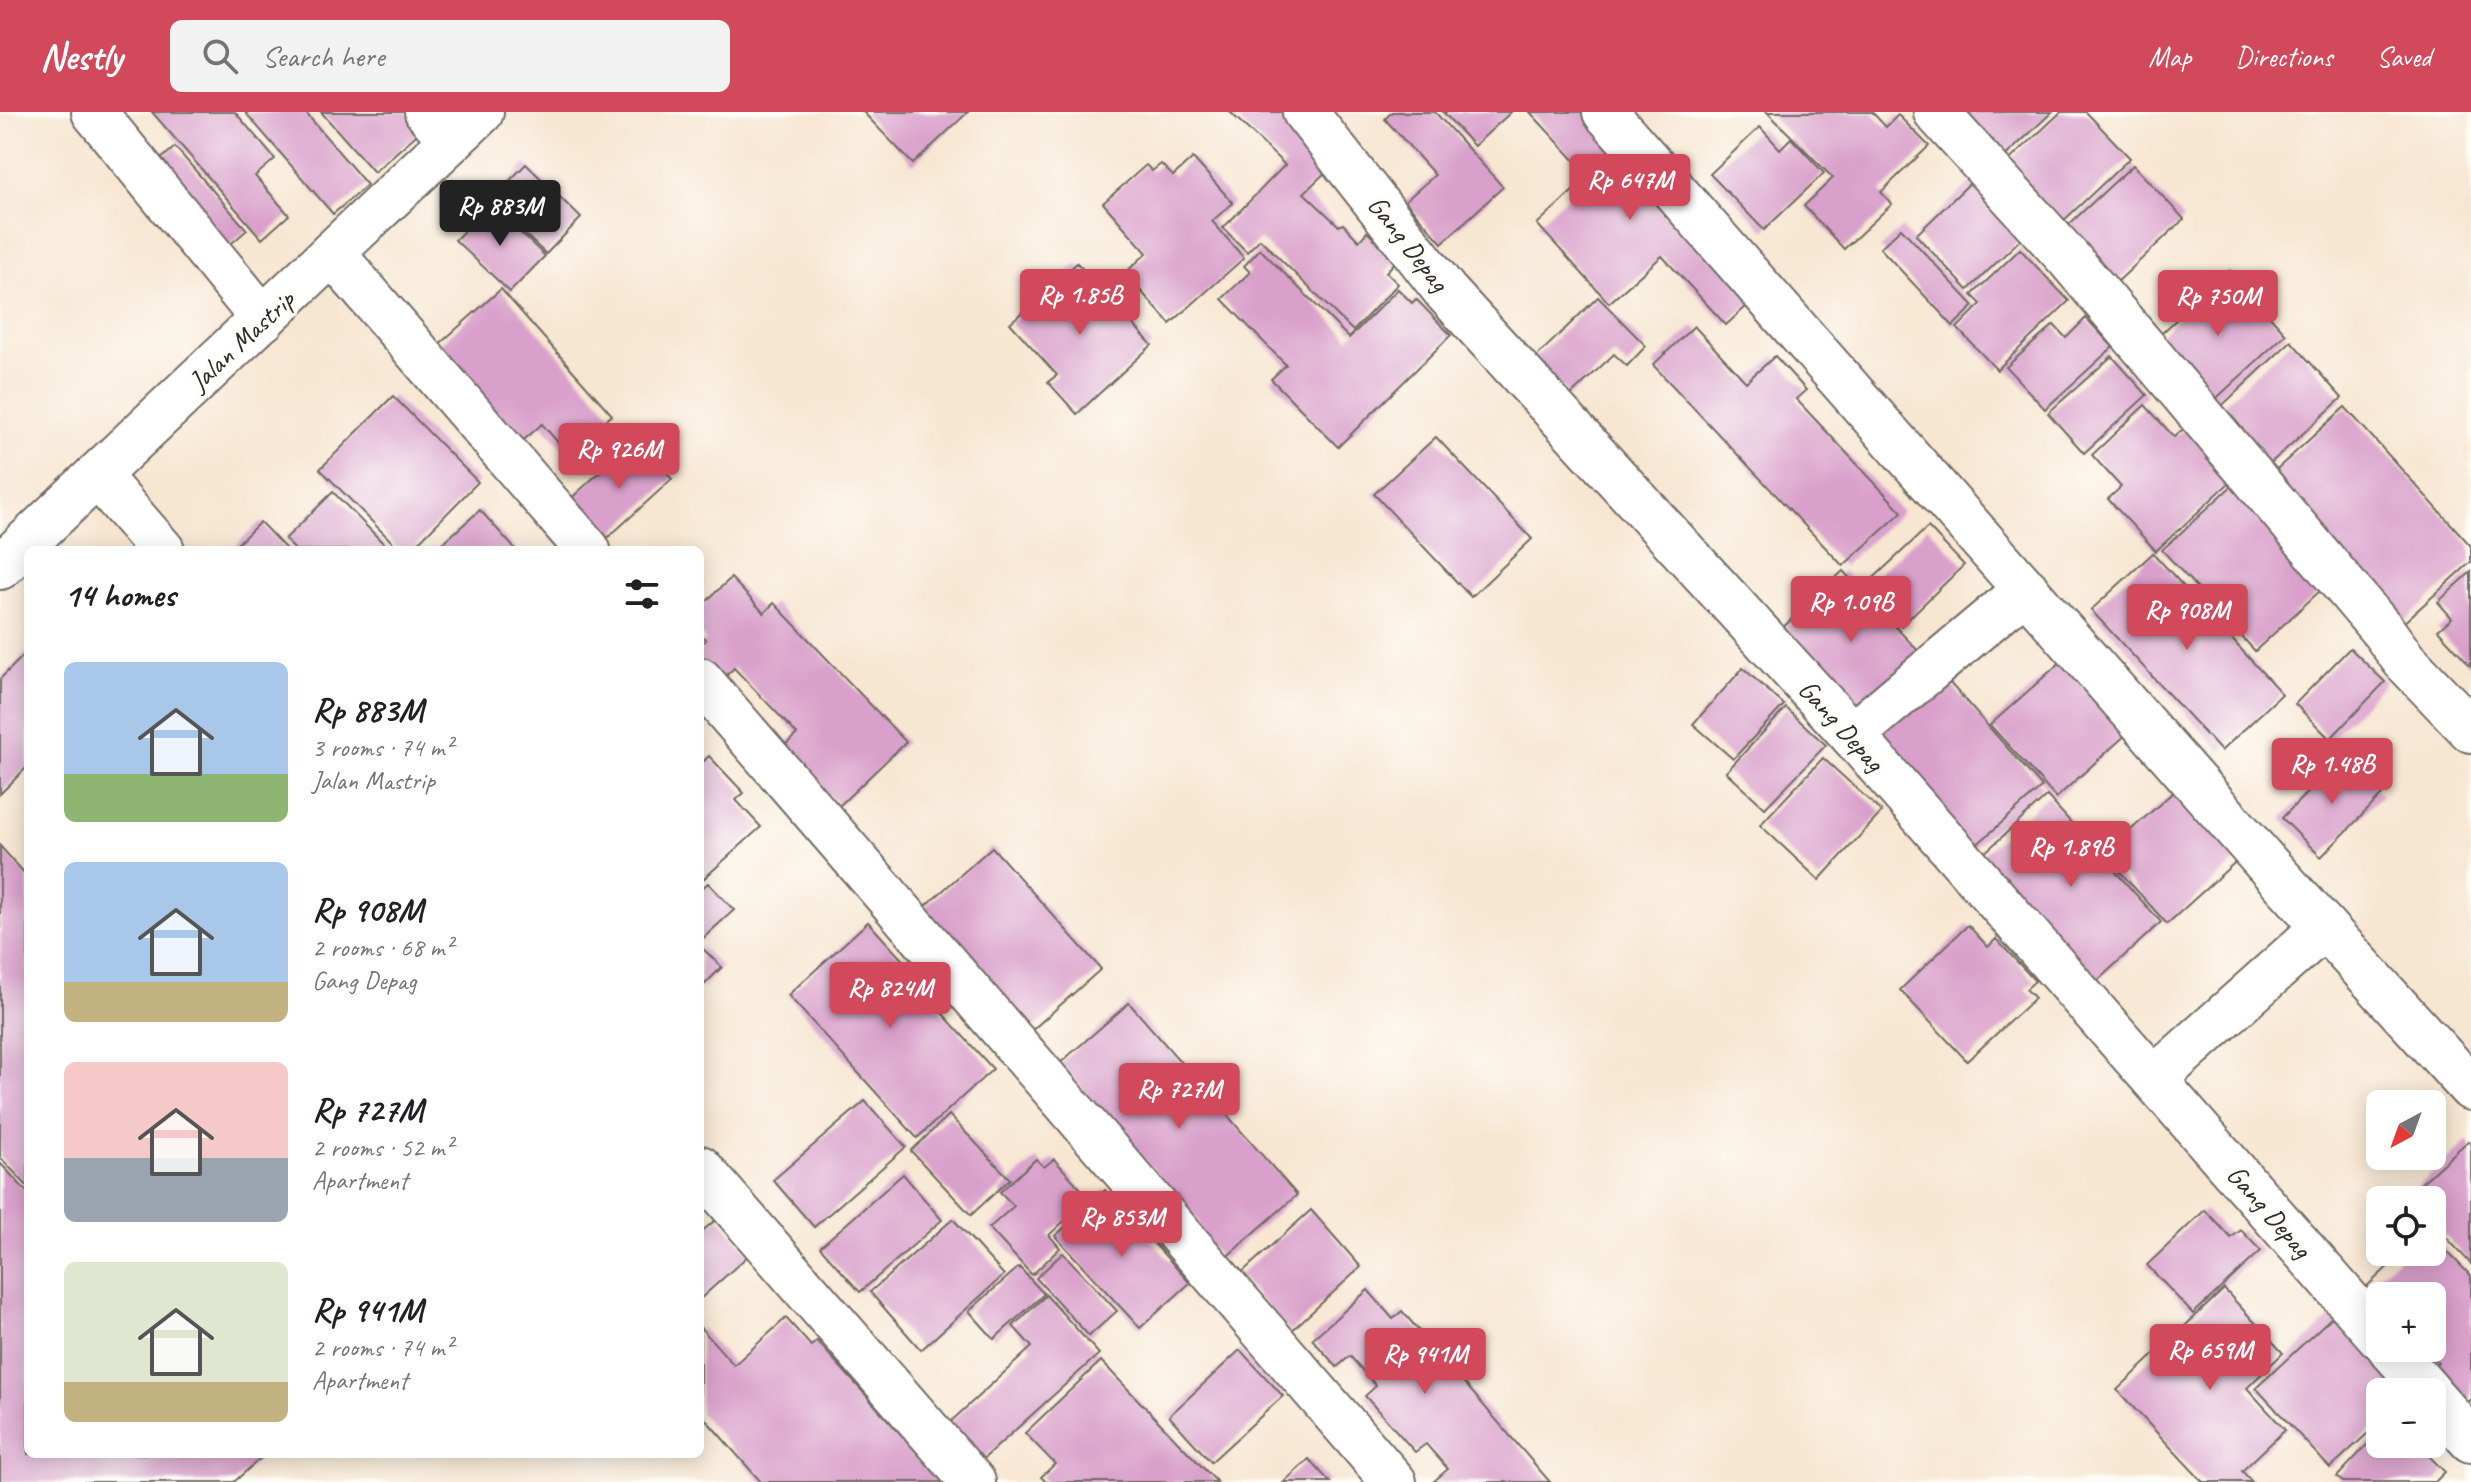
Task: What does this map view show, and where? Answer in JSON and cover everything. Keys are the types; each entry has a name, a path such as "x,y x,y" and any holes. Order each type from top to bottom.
{"street":[{"path":"94,112 263,319"},
{"name":"Gang Depag","path":"1305,112 1446,292 1852,735 2366,1321"},
{"path":"1605,112 2324,927 2471,1088"},
{"path":"1936,112 2070,260 2383,631 2404,660 2471,730"},
{"name":"Jalan Mastrip","path":"0,567 332,253 453,121"},
{"path":"332,253 585,546"},
{"path":"97,475 159,546"},
{"path":"1852,735 2026,589"},
{"path":"704,685 1394,1482"},
{"path":"2154,1079 2324,927"},
{"path":"704,1173 973,1482"},
{"path":"2402,1362 2416,1378"},
{"path":"2446,1412 2471,1440"}],"building":[{"path":"152,112 235,112 275,159 255,176 289,215 262,239"},
{"path":"245,112 305,112 367,185 333,214"},
{"path":"321,112 406,112 422,130 374,172"},
{"path":"863,112 968,112 913,164"},
{"path":"1230,112 1287,112 1337,161 1304,193 1359,241 1367,232 1397,260 1386,272 1398,284 1353,331 1260,239 1247,252 1223,228 1285,165"},
{"path":"1392,112 1435,112 1503,187 1442,243 1405,201 1435,175 1385,119"},
{"path":"1443,112 1511,112 1474,146"},
{"path":"1530,112 1590,112 1758,296 1726,325 1662,256 1609,303 1537,224 1589,176"},
{"path":"1767,112 1872,112 1886,127 1898,115 1929,146 1881,192 1892,204 1844,249 1804,206 1833,178"},
{"path":"1950,112 2052,112 1998,163"},
{"path":"2061,112 2086,112 2130,158 2059,225 2003,166"},
{"path":"1760,127 1780,149 1791,138 1824,173 1764,230 1710,174"},
{"path":"175,147 247,230 218,255 146,172"},
{"path":"1193,158 1233,203 1212,221 1244,258 1170,324 1125,273 1147,253 1103,203 1146,165 1152,171 1161,164 1173,176"},
{"path":"526,164 581,218 546,254 490,201"},
{"path":"2133,165 2184,219 2115,284 2064,229"},
{"path":"1972,181 2024,236 1968,290 1916,235"},
{"path":"490,204 545,256 510,292 455,240"},
{"path":"1901,228 1974,306 1953,326 1880,248"},
{"path":"1260,249 1349,338 1398,289 1412,303 1416,299 1451,335 1338,447 1271,379 1286,365 1222,299 1250,272 1244,266"},
{"path":"2020,249 2069,301 1997,370 1957,328 1981,304 1972,295"},
{"path":"1077,263 1152,345 1077,414 1048,382 1057,375 1010,323"},
{"path":"2229,271 2286,334 2208,406 2151,343"},
{"path":"501,289 612,415 568,454 542,424 510,452 426,356"},
{"path":"1598,297 1646,346 1627,366 1614,354 1570,396 1534,359"},
{"path":"2086,318 2113,347 2045,409 2006,367 2054,325 2066,338"},
{"path":"1694,326 1746,382 1775,356 1806,390 1796,399 1902,512 1843,566 1653,365"},
{"path":"2291,341 2342,398 2264,469 2213,414"},
{"path":"2112,356 2147,395 2084,453 2048,413"},
{"path":"393,396 478,482 415,546 396,546 320,469"},
{"path":"2145,405 2174,437 2186,427 2212,455 2207,459 2229,483 2156,551 2108,499 2121,487 2092,455"},
{"path":"2345,407 2471,546 2471,562 2401,625 2267,478"},
{"path":"1436,437 1532,539 1471,597 1374,494"},
{"path":"636,439 672,479 602,543 566,503"},
{"path":"2236,482 2286,538 2280,544 2322,589 2255,651 2162,550"},
{"path":"333,492 386,546 291,546 285,539"},
{"path":"480,510 512,546 440,546"},
{"path":"260,522 283,546 235,546"},
{"path":"1928,527 1964,565 1901,626 1863,588"},
{"path":"2153,553 2282,694 2221,751 2091,610"},
{"path":"1843,571 1923,656 1859,717 1779,631"},
{"path":"2471,572 2471,666 2438,630 2452,618 2438,602"},
{"path":"731,578 764,613 774,603 906,742 839,806 783,747 797,734 734,668 717,684 704,671 704,603"},
{"path":"2350,648 2385,682 2330,739 2295,704"},
{"path":"24,655 24,770 0,794 0,679"},
{"path":"2064,659 2129,732 2056,798 1990,725"},
{"path":"1743,668 1784,705 1733,759 1693,724"},
{"path":"1941,673 2042,787 1973,848 1872,735"},
{"path":"1786,708 1826,745 1765,808 1726,772"},
{"path":"709,756 744,793 736,800 761,827 704,878 704,761"},
{"path":"2343,756 2382,795 2321,857 2282,818"},
{"path":"1823,758 1882,812 1819,880 1760,825"},
{"path":"2180,786 2242,856 2167,924 2104,854"},
{"path":"2047,796 2161,922 2096,982 1981,856"},
{"path":"0,846 24,873 24,1183 0,1157"},
{"path":"992,847 1101,969 1021,1040 912,918"},
{"path":"708,883 734,910 704,937 704,886"},
{"path":"868,922 926,986 921,990 993,1069 917,1138 788,995"},
{"path":"1968,925 1988,947 1996,939 2035,981 2026,989 2035,998 1967,1061 1900,990"},
{"path":"704,950 722,967 704,985"},
{"path":"1129,1003 1297,1195 1223,1260 1193,1228 1200,1223 1060,1063"},
{"path":"865,1101 906,1147 814,1227 773,1180"},
{"path":"949,1115 1010,1179 971,1215 911,1151"},
{"path":"2468,1141 2471,1145 2471,1264 2446,1237 2446,1186 2418,1186 2436,1170 2446,1170 2446,1161"},
{"path":"1036,1159 1044,1167 1054,1159 1089,1198 1049,1235 1060,1248 1032,1275 989,1228 1014,1206 1000,1192"},
{"path":"0,1163 24,1189 24,1458 261,1458 234,1482 0,1482"},
{"path":"903,1174 942,1220 860,1292 820,1247"},
{"path":"1105,1190 1190,1283 1140,1328 1055,1236"},
{"path":"1311,1210 1361,1267 1290,1332 1239,1275"},
{"path":"2205,1210 2231,1238 2241,1230 2261,1251 2193,1314 2147,1265"},
{"path":"719,1217 750,1254 704,1295 704,1230"},
{"path":"953,1219 1004,1275 921,1350 870,1292"},
{"path":"2446,1250 2471,1276 2471,1399 2466,1403 2446,1382 2446,1378 2442,1378 2432,1368 2437,1362 2446,1362 2446,1282 2372,1282 2389,1266 2446,1266"},
{"path":"1063,1253 1117,1311 1089,1336 1036,1278"},
{"path":"1019,1267 1044,1294 994,1339 969,1311"},
{"path":"2224,1289 2283,1353 2247,1388 2285,1430 2242,1471 2252,1482 2203,1482 2117,1390"},
{"path":"1368,1290 1393,1319 1402,1311 1550,1482 1433,1482 1448,1469 1426,1444 1415,1452 1365,1396 1376,1386 1350,1356 1337,1367 1312,1339"},
{"path":"1046,1295 1099,1354 981,1461 948,1424 1032,1347 1013,1326"},
{"path":"2333,1316 2366,1351 2366,1362 2376,1362 2391,1378 2366,1378 2366,1435 2330,1468 2256,1388"},
{"path":"786,1318 811,1346 817,1341 944,1482 761,1482 704,1418 704,1331 734,1365"},
{"path":"1240,1350 1283,1396 1211,1462 1169,1416"},
{"path":"1101,1361 1217,1482 1046,1482 1041,1477 1055,1464 1025,1433"},
{"path":"2366,1446 2366,1458 2431,1458 2445,1472 2435,1482 2343,1482 2337,1477"},
{"path":"1309,1459 1330,1482 1284,1482"}]}
